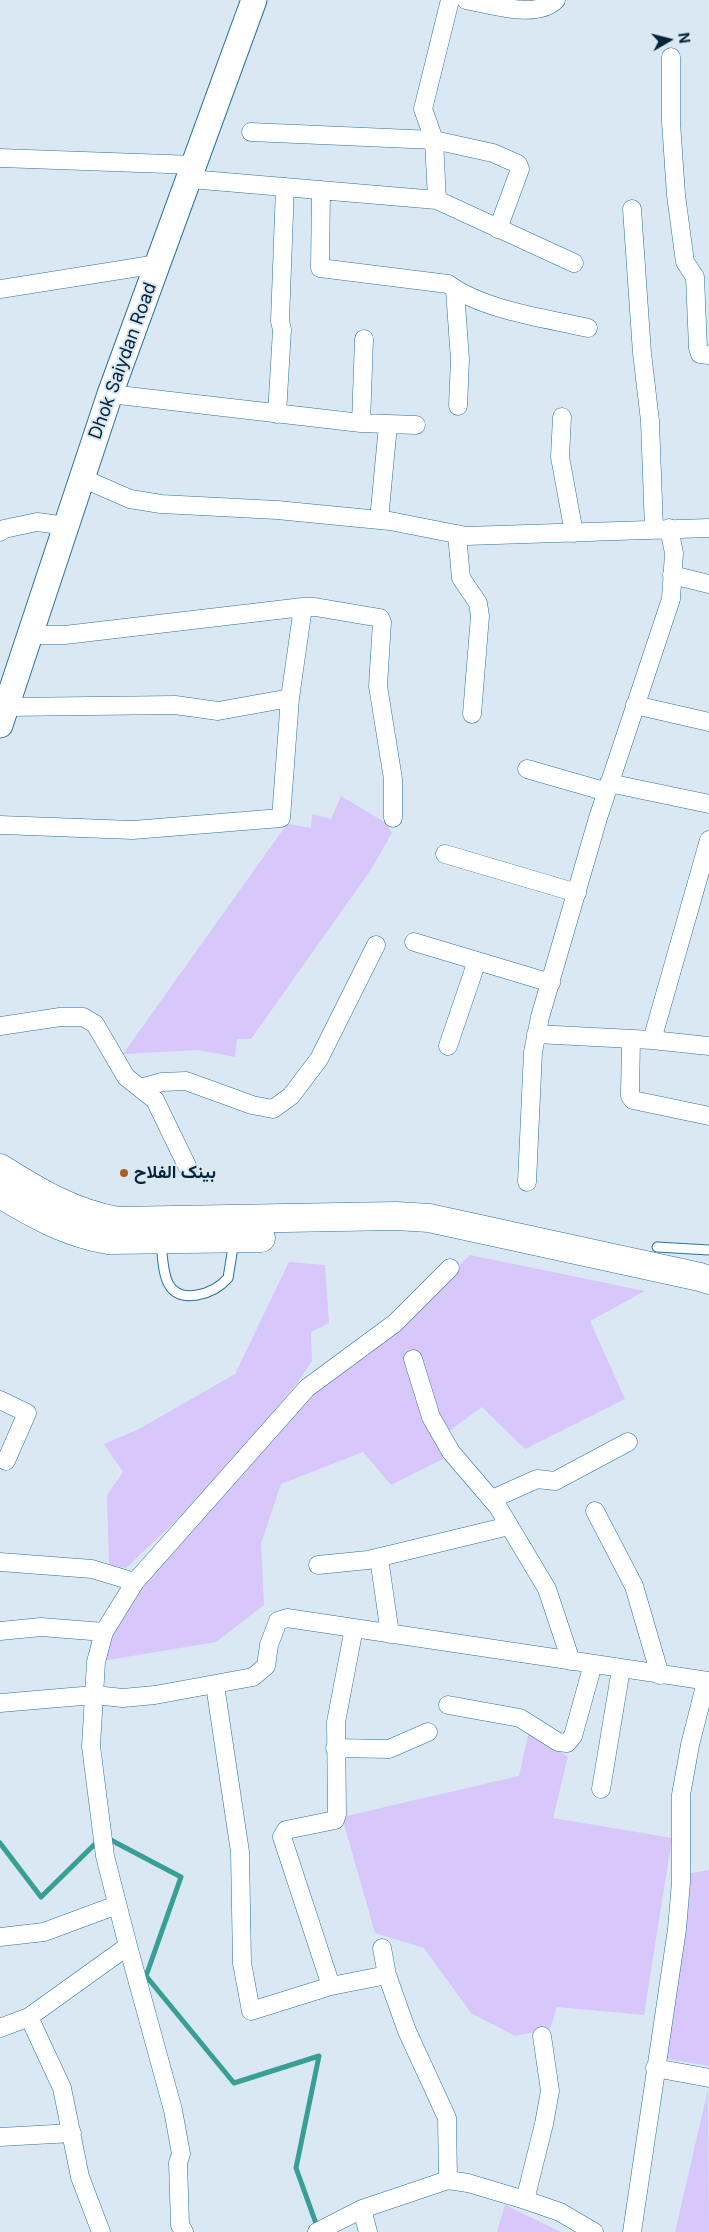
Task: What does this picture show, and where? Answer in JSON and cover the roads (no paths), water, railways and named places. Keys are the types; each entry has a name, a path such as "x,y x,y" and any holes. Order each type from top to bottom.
{"main road":[{"name":"Dhok Saiydan Road","path":"3,716 110,394 254,0"},
{"path":"0,1168 46,1196 74,1210 94,1217 221,1232 437,1236 697,1291 709,1290"},
{"path":"0,1194 63,1229 84,1236 118,1241 161,1240 221,1232 396,1216 429,1218 682,1272 709,1280"}],"street":[{"path":"437,200 434,140 424,109 450,0"},
{"path":"466,0 530,11 552,5 556,0"},
{"path":"671,57 676,195 685,262 695,276 698,348 700,354 709,356"},
{"path":"251,132 434,140 493,153 518,164 520,169 498,229"},
{"path":"0,158 192,172 285,187 437,200 574,263"},
{"path":"276,414 282,330 280,321 285,187"},
{"path":"321,190 320,268 448,284 462,295 486,303 588,328"},
{"path":"527,1182 533,1052 536,1034 608,788 671,599 674,553 662,528 642,353 632,209"},
{"path":"0,289 158,264"},
{"path":"455,290 460,360 458,406"},
{"path":"361,423 364,339"},
{"path":"110,394 361,423 416,426"},
{"path":"562,417 560,457 574,533"},
{"path":"379,520 388,425"},
{"path":"82,478 130,499 161,504 277,510 379,520 466,536 662,528 709,528"},
{"path":"1,525 37,522 67,526"},
{"path":"457,534 461,578 471,590 478,603 480,616 480,640 472,714"},
{"path":"672,575 709,584"},
{"path":"0,826 133,830 281,818 290,698 303,607"},
{"path":"29,635 65,635 303,607 315,607 380,618 382,622 378,686 392,778 393,818"},
{"path":"3,716 175,705 218,711 290,698"},
{"path":"635,706 709,722"},
{"path":"527,769 608,788 709,804"},
{"path":"652,1040 709,840"},
{"path":"445,854 577,893"},
{"path":"414,942 550,984"},
{"path":"140,1088 162,1082 186,1081 252,1105 273,1109 291,1096 319,1059 376,944"},
{"path":"448,1046 477,961"},
{"path":"0,1026 60,1017 82,1017 95,1024 126,1077 155,1100 188,1168"},
{"path":"536,1034 652,1040 709,1046"},
{"path":"631,1039 630,1096 633,1100 709,1116"},
{"path":"184,2232 180,2225 178,2163 181,2154 174,2110 105,1856 91,1746 96,1662 104,1632 135,1582 307,1388 395,1323 450,1268"},
{"path":"413,1359 431,1418 439,1432 451,1452 494,1502 547,1589 571,1661"},
{"path":"0,1400 27,1413 6,1461"},
{"path":"494,1502 500,1496 537,1479 555,1481 628,1442"},
{"path":"595,1511 634,1586 660,1675"},
{"path":"318,1565 379,1558 509,1526"},
{"path":"379,1558 390,1634"},
{"path":"0,1562 92,1569 135,1582"},
{"path":"0,1703 94,1695 124,1698 253,1678 266,1666 269,1646 278,1621 287,1618 707,1681 690,1745 681,1795 681,1882 677,1929 632,2232"},
{"path":"0,1631 41,1628 104,1632"},
{"path":"331,1986 282,1837 286,1830 334,1820 337,1814 336,1722 354,1628"},
{"path":"448,1705 520,1718 558,1742 567,1743 573,1736 593,1664"},
{"path":"601,1788 621,1669"},
{"path":"215,1685 240,1852 242,1963 251,2011 331,1986 387,1975"},
{"path":"335,1748 389,1749 428,1732"},
{"path":"0,1937 44,1932 117,1905"},
{"path":"0,2028 29,2017 128,1946"},
{"path":"382,1948 387,1975 406,2030 447,2118 448,2180"},
{"path":"29,2017 62,2088 80,2177 100,2232"},
{"path":"525,2200 544,2124 550,2091 542,2036"},
{"path":"655,2068 709,2078"},
{"path":"0,2138 72,2133"},
{"path":"317,2232 342,2218 362,2210 448,2180 468,2183 560,2212 594,2232"},
{"path":"362,2210 368,2232"}],"lane":[{"path":"161,1240 168,1285 174,1292 182,1296 192,1296 213,1291 228,1278 221,1232"},
{"path":"657,1247 709,1250"}],"waterway":[{"path":"107,1838 181,1877 146,1976 234,2083 319,2056 296,2168 318,2229"},
{"path":"0,1843 41,1897 98,1841"}],"place":[{"name":"بینک الفلاح","path":"124,1173"}]}
